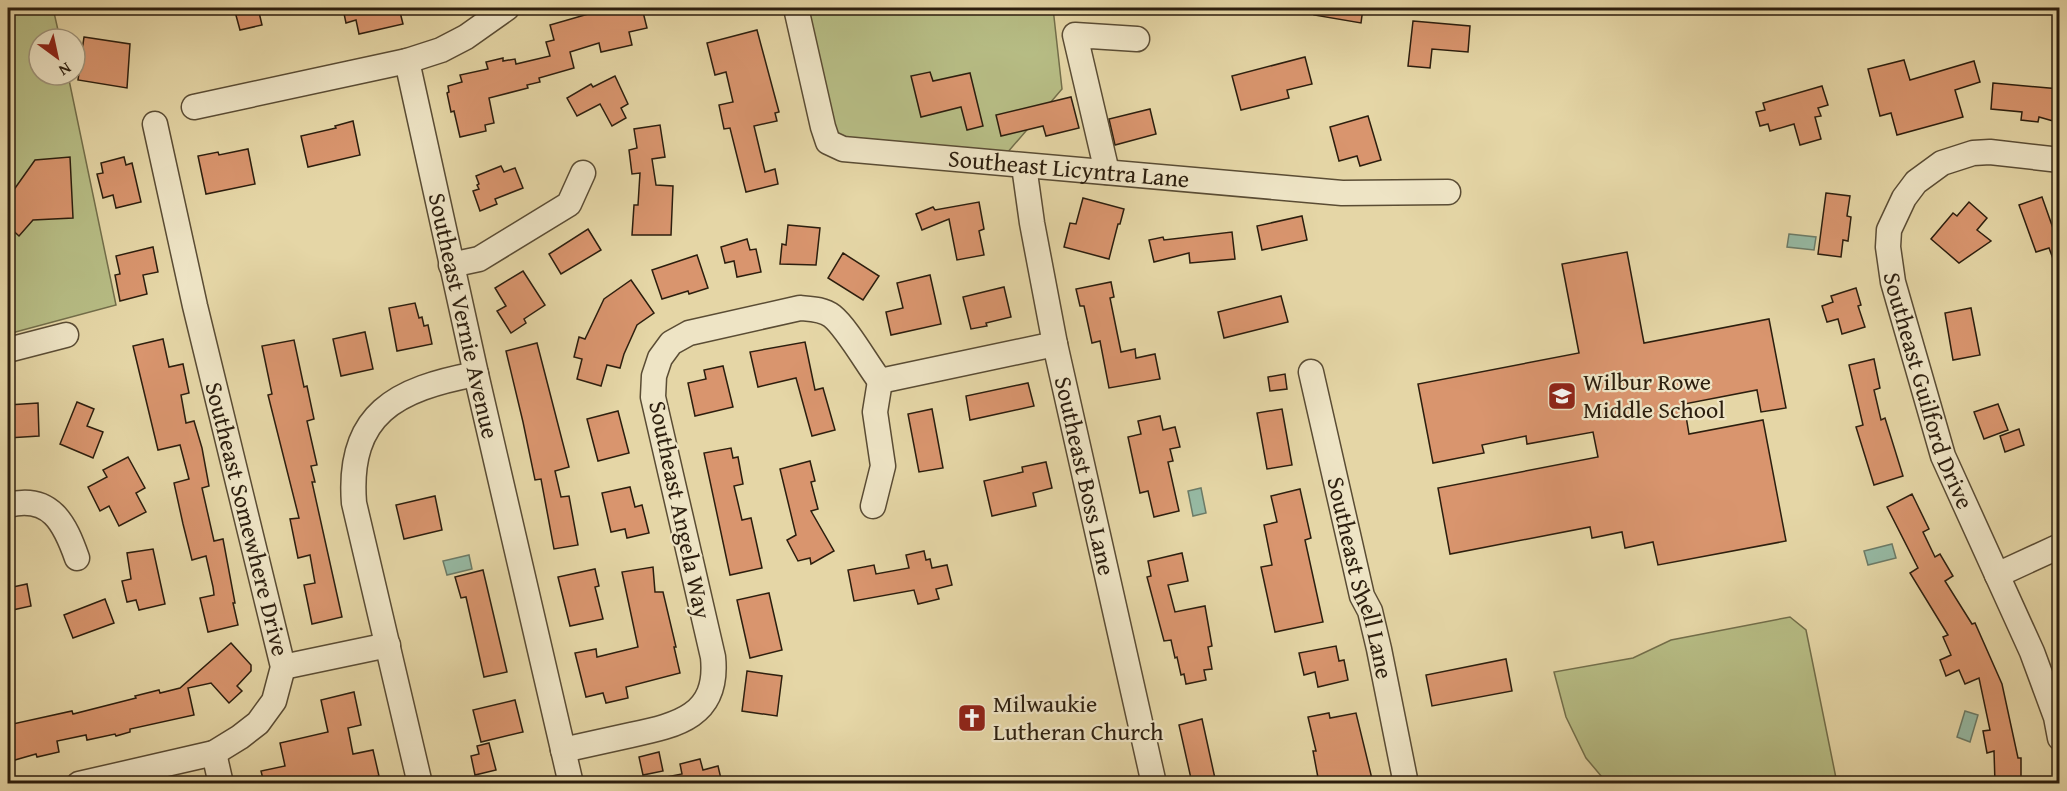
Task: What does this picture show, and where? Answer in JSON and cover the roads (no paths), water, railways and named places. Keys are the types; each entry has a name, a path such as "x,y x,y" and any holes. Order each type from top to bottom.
{"street":[{"path":"194,107 407,61 441,51 466,37 507,8"},
{"name":"Southeast Licyntra Lane","path":"796,8 823,127 828,141 843,149 1342,193 1448,192"},
{"path":"1107,172 1075,35 1137,39"},
{"name":"Southeast Vernie Avenue","path":"407,61 476,374 571,783"},
{"name":"Southeast Somewhere Drive","path":"79,783 214,753 240,738 258,723 274,702 283,667 195,306 156,124"},
{"name":"Southeast Guilford Drive","path":"2060,160 1990,152 1959,156 1942,163 1916,182 1896,212 1889,230 1888,247 1893,282 1943,456 2045,685 2056,717 2060,738"},
{"name":"Southeast Boss Lane","path":"1024,166 1032,223 1055,344 1154,783"},
{"path":"452,265 479,258 569,204 583,173"},
{"name":"Southeast Angela Way","path":"563,750 680,723 702,705 711,690 715,675 713,657 653,397 654,376 660,358 671,343 688,333 800,308 816,309 830,315 842,326 880,381"},
{"path":"8,350 66,335"},
{"path":"873,506 883,466 875,412 880,381 1055,344"},
{"name":"Southeast Shell Lane","path":"1311,372 1362,596 1370,611 1379,649 1406,783"},
{"path":"420,783 354,503 352,480 356,456 364,432 381,411 400,397 422,386 476,374"},
{"path":"8,505 32,504 49,509 61,520 77,558"},
{"path":"1997,575 2060,546"},
{"path":"283,667 388,645"},
{"path":"214,753 220,783"}],"place":[{"name":"Wilbur Rowe Middle School","path":"1562,396"},
{"name":"Milwaukie Lutheran Church","path":"972,718"}]}
